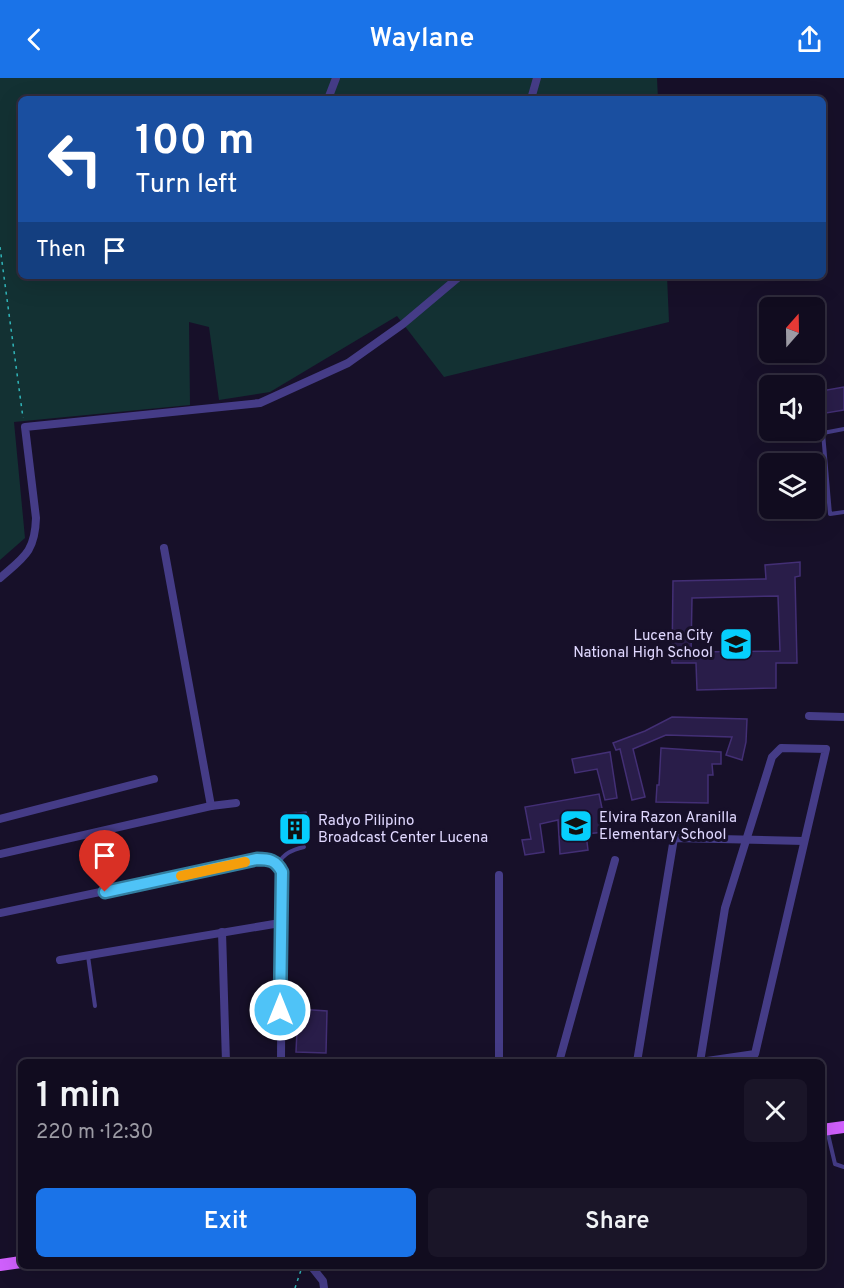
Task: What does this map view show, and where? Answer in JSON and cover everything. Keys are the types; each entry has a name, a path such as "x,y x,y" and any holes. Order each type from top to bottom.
{"main road":[{"path":"825,1130 844,1127"},
{"path":"0,1265 18,1262"}],"street":[{"path":"329,96 336,78"},
{"path":"532,96 537,78"},
{"path":"0,578 29,553 35,532 36,518 24,427 260,403 348,363 403,324 456,279"},
{"path":"164,549 211,806"},
{"path":"809,716 844,717"},
{"path":"700,1059 725,908 772,757 781,748 826,749 755,1054 720,1059"},
{"path":"0,819 154,779"},
{"path":"0,854 211,806 236,803"},
{"path":"637,1059 674,838 804,841"},
{"path":"0,913 257,859 270,860 278,864 282,872 280,1059"},
{"path":"560,1059 615,860"},
{"path":"499,875 499,1059"},
{"path":"60,960 280,923"},
{"path":"222,932 226,1059"},
{"path":"313,1269 323,1281 324,1288"}],"lane":[{"path":"844,429 823,434 830,514 844,512"},
{"path":"278,864 282,856 304,847"},
{"path":"88,955 95,1006"},
{"path":"825,1133 835,1164 844,1167"}],"path":[{"path":"0,247 24,427"},
{"path":"295,1288 301,1269"}],"green space":[{"path":"0,78 657,78 658,96 18,96 18,279 667,279 669,322 444,377 397,316 270,392 219,400 209,327 189,322 190,405 14,422 25,538 0,560"}],"building":[{"path":"844,387 844,410 826,413 825,390"},
{"path":"800,562 800,576 795,577 797,663 776,663 776,688 697,690 696,663 672,663 673,581 766,579 765,565","holes":["778,596 780,651 691,652 692,598"]},
{"path":"672,717 747,719 742,760 726,755 732,737 666,735 633,749 645,797 632,800 620,749 616,750 613,743 645,731"},
{"path":"661,748 721,752 721,764 712,764 713,775 708,775 708,803 656,802"},
{"path":"610,752 617,798 605,800 597,769 575,773 572,759"},
{"path":"599,794 604,832 586,834 588,850 560,854 558,820 540,824 544,852 525,855 522,840 531,839 525,807"},
{"name":"Radyo Pilipino Broadcast Center Lucena","path":"306,812 310,838 283,839 281,822 292,820 291,814"},
{"path":"298,1009 327,1011 326,1053 296,1052"}],"slow traffic":[{"path":"181,876 245,862"}],"place":[{"name":"Lucena City National High School","path":"736,644"},
{"name":"Elvira Razon Aranilla Elementary School","path":"576,826"},
{"name":"Radyo Pilipino Broadcast Center Lucena","path":"295,829"}],"route":[{"path":"105,892 257,859 270,860 278,864 282,872 280,1010"}]}
